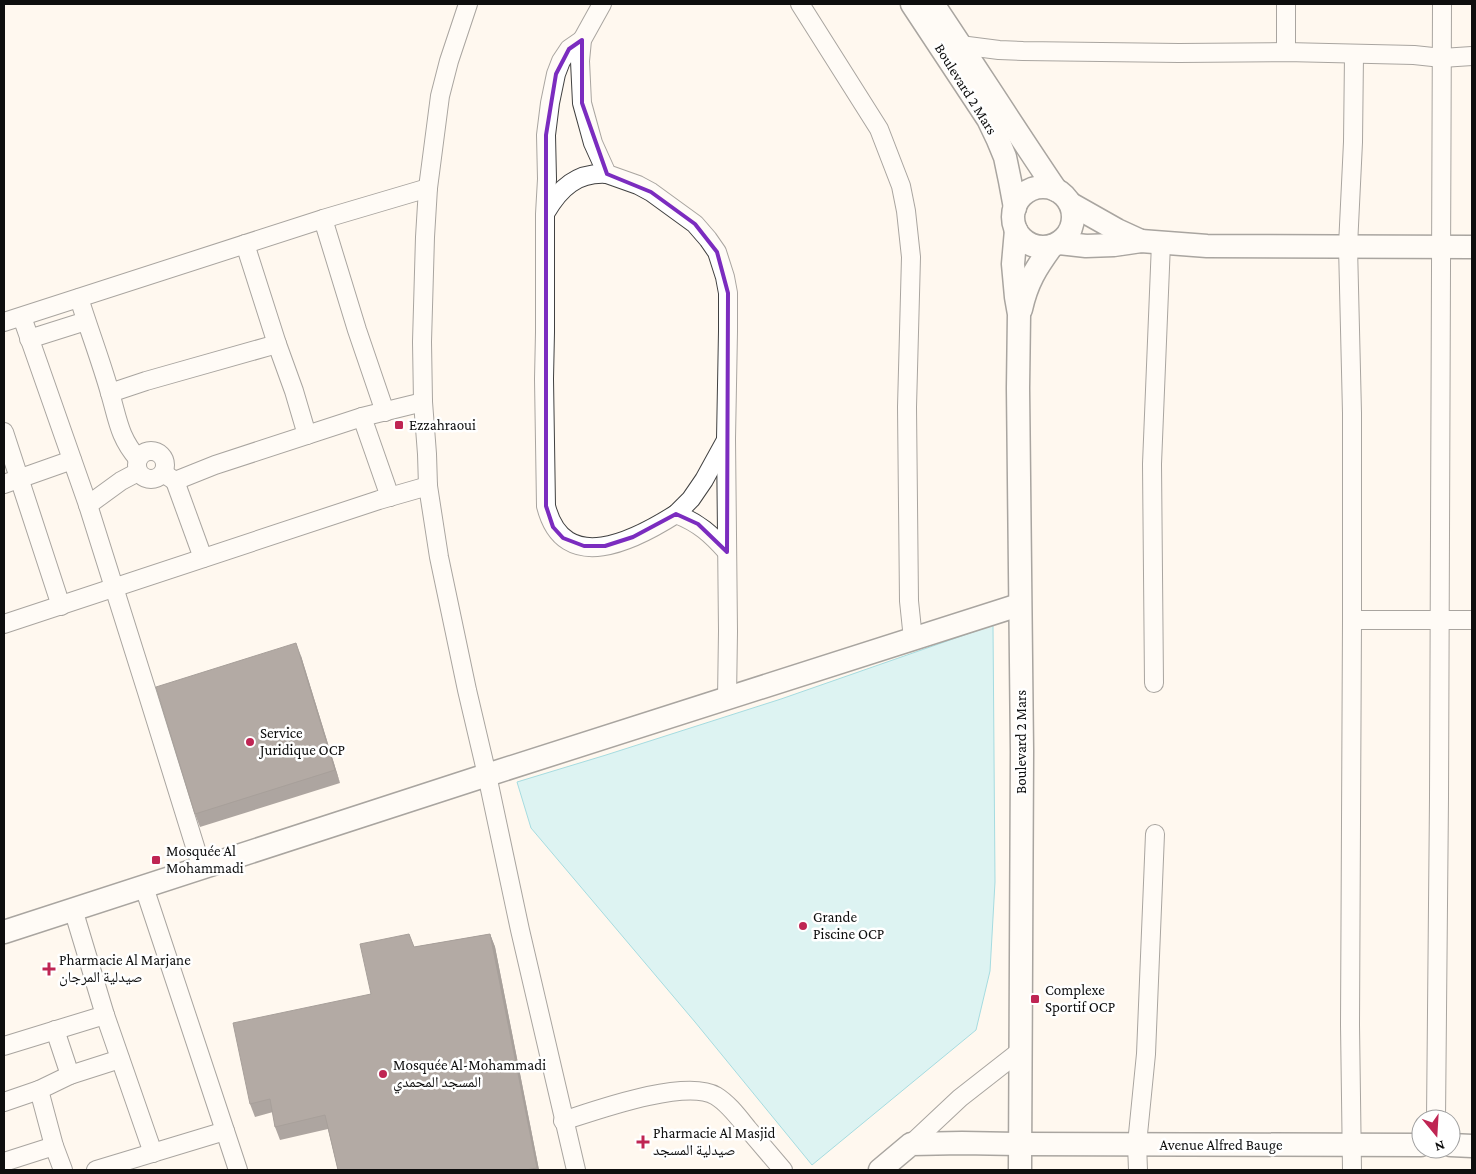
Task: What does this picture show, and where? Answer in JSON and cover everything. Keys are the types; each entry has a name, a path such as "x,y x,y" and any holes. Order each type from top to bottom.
{"street":[{"path":"468,4 449,61 440,96 428,188 422,342 422,402 428,486 439,557 522,940 576,1170"},
{"path":"602,4 582,40 580,61 582,103 593,143 607,174"},
{"path":"800,4 879,129 901,186 906,211 911,257 907,417 909,601 913,639"},
{"name":"Boulevard 2 Mars","path":"912,4 988,119 995,133 1010,181 1015,219 1014,272 1019,314 1019,605 1022,751 1020,1170"},
{"name":"Boulevard 2 Mars","path":"933,4 1016,132 1063,197"},
{"path":"1286,4 1286,52"},
{"path":"1436,1109 1442,4"},
{"path":"582,40 570,49 561,61 556,74 546,135 544,379 545,488 549,519 553,527 563,538 584,546 595,547 633,537 657,526 676,514 691,499 704,480 726,439"},
{"path":"960,45 1023,51 1286,52 1414,55 1442,58 1472,56"},
{"path":"1352,1170 1350,1025 1352,423 1348,246 1354,142 1354,55"},
{"path":"545,214 561,190 573,181 590,174 607,174 638,185 651,192 695,224 717,252 728,293 726,439 727,698"},
{"path":"1063,197 1073,211 1072,226 1064,239 1045,247 1031,245 1020,236 1015,219 1022,196 1028,191 1041,187 1063,197 1117,230 1151,242"},
{"path":"4,322 323,219 428,188"},
{"path":"323,219 385,412"},
{"path":"1055,244 1086,246 1151,242 1227,246 1472,247"},
{"path":"1151,242 1154,683"},
{"path":"245,244 307,435"},
{"path":"1019,314 1026,289 1037,266 1055,244"},
{"path":"79,298 122,436 145,478 169,477 215,465 362,417 422,402"},
{"path":"22,317 88,505 202,869"},
{"path":"30,339 86,321"},
{"path":"110,393 155,378 277,344"},
{"path":"362,417 390,497"},
{"path":"4,432 12,482 61,606"},
{"path":"88,505 138,466 142,454 149,451 160,454 164,459 169,477 203,558"},
{"path":"12,482 72,460"},
{"path":"4,624 428,486"},
{"path":"676,514 698,524 712,535 727,552"},
{"path":"4,932 1019,605"},
{"path":"1352,620 1472,620"},
{"path":"1138,1170 1137,1144 1146,1054 1155,834"},
{"path":"144,887 238,1170"},
{"path":"73,910 105,1015 153,1153"},
{"path":"4,1046 105,1015"},
{"path":"55,1030 70,1075"},
{"path":"880,1170 960,1098 1020,1051"},
{"path":"4,1102 39,1090 70,1075 120,1059"},
{"path":"39,1090 62,1170"},
{"path":"563,1121 621,1103 671,1092 695,1090 716,1096 735,1113 783,1170"},
{"path":"96,1170 225,1131"},
{"name":"Avenue Alfred Bauge","path":"911,1144 1411,1145"},
{"path":"4,1162 54,1146"}],"highlighted area":[{"path":"582,40 582,103 607,174 651,192 695,224 717,252 728,293 727,552 698,524 676,514 633,537 605,546 584,546 563,538 553,527 546,506 546,135 556,74 569,49"}],"water":[{"name":"Grande Piscine OCP","path":"993,625 995,882 990,971 976,1030 812,1165 695,1022 531,828 517,782 781,699"}],"building":[{"name":"Service Juridique OCP","path":"296,643 335,770 195,814 156,687"},
{"name":"Mosquée Al-Mohammadi المسجد المحمدي","path":"409,934 414,947 490,934 537,1168 525,1170 338,1170 325,1115 275,1127 270,1099 250,1104 233,1023 371,994 360,944"}],"place":[{"name":"Ezzahraoui","path":"399,425"},
{"name":"Service Juridique OCP","path":"250,742"},
{"name":"Mosquée Al Mohammadi","path":"156,860"},
{"name":"Grande Piscine OCP","path":"803,926"},
{"name":"Pharmacie Al Marjane صيدلية المرجان","path":"49,969"},
{"name":"Complexe Sportif OCP","path":"1035,999"},
{"name":"Mosquée Al-Mohammadi المسجد المحمدي","path":"383,1074"},
{"name":"Pharmacie Al Masjid صيدلية المسجد","path":"643,1142"}]}
